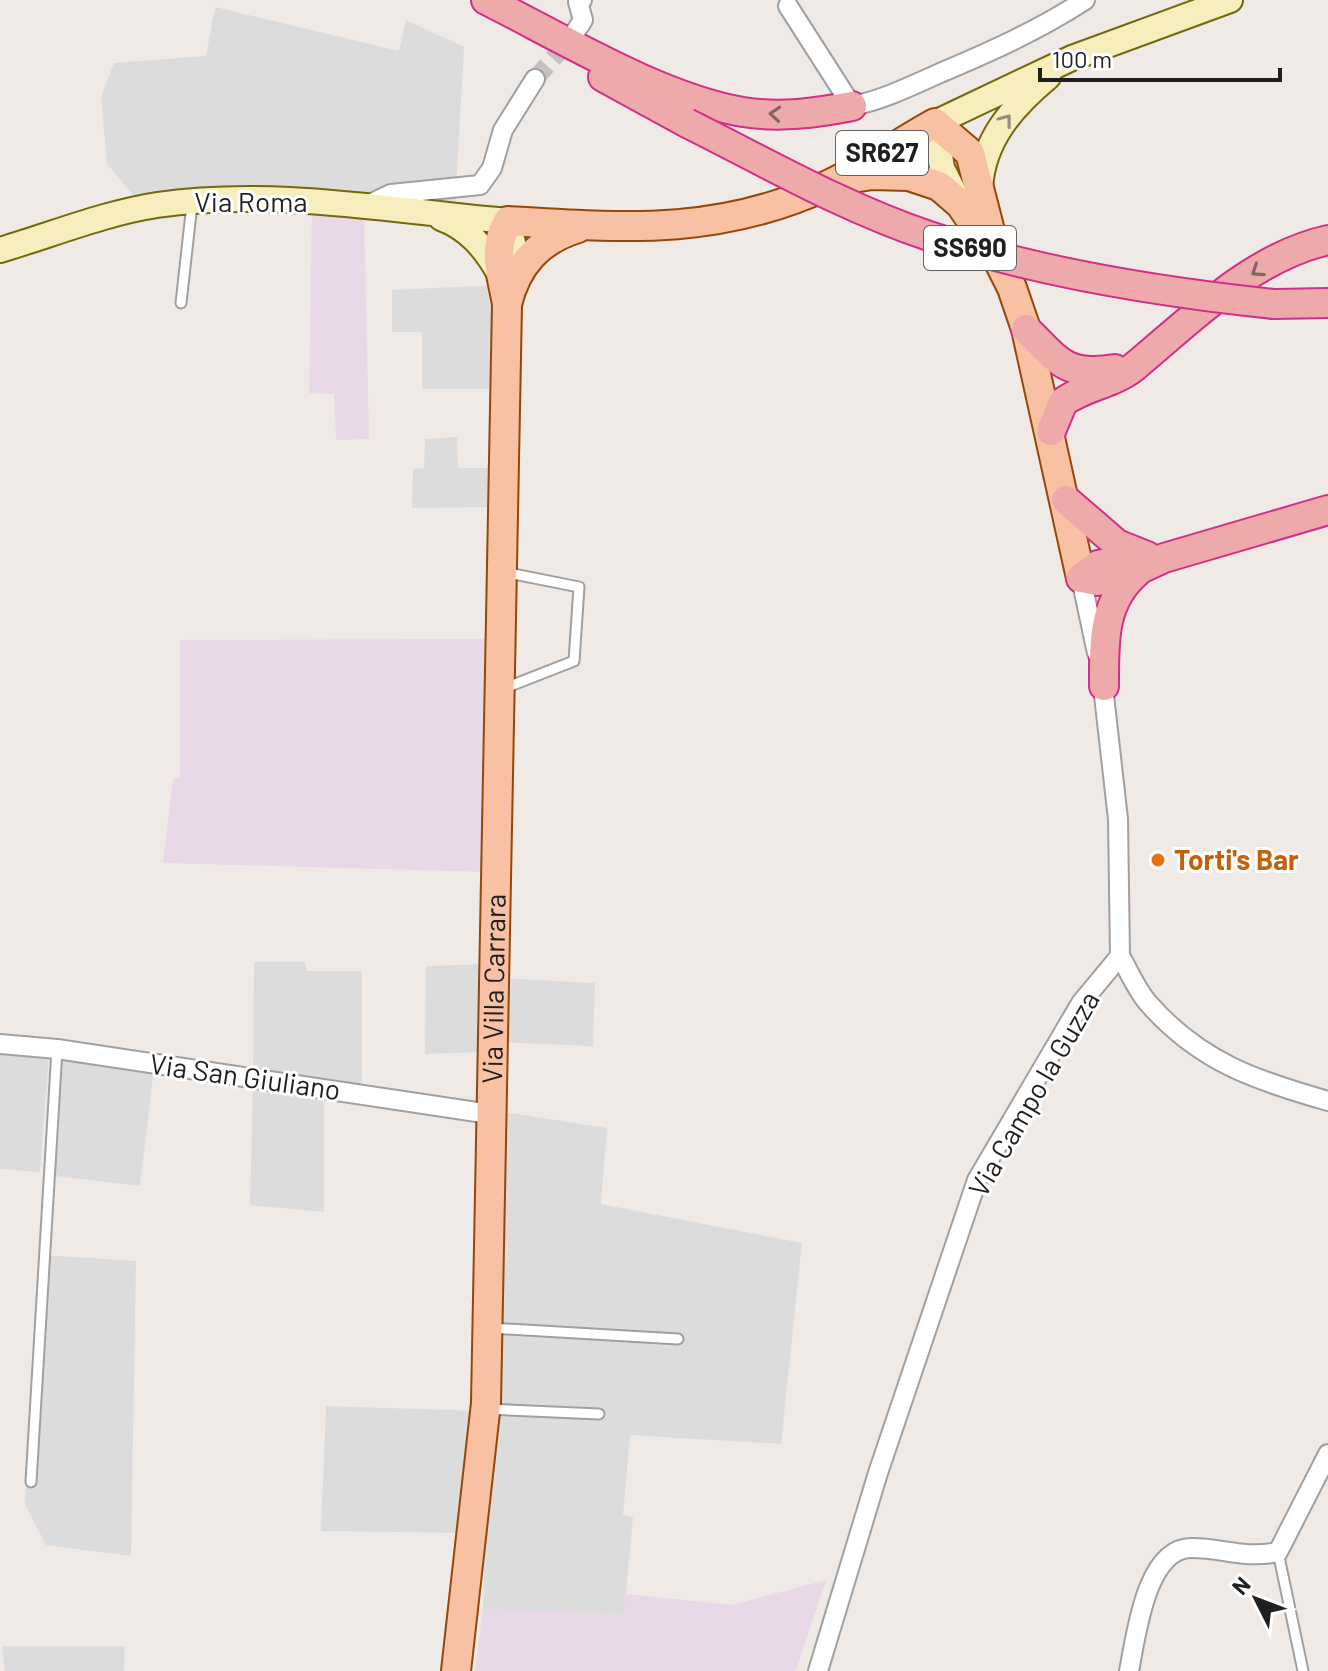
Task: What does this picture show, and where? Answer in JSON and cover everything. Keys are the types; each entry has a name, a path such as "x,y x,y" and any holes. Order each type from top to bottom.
{"highway":[{"name":"SS690","path":"464,0 687,123 819,189 927,236 1023,262 1209,297 1282,304 1328,303"},
{"path":"486,0 633,72 714,104 743,112 788,115 852,106"},
{"path":"1051,431 1063,402 1121,376 1266,264 1328,240"},
{"path":"1282,304 1328,315"},
{"path":"1026,329 1059,363 1077,371 1115,369 1145,356"},
{"path":"1066,500 1107,538 1148,562"},
{"path":"1081,578 1098,565 1148,562 1327,510"},
{"path":"1104,686 1105,629 1109,610 1119,590 1148,562"}],"main road":[{"name":"SR627","path":"585,226 674,227 723,220 763,209 830,183 935,123 1072,58 1217,2"},
{"path":"970,198 990,145 1002,123 1027,95 1072,58"},
{"path":"935,123 970,153 970,198 1012,288 1026,329 1051,431 1081,578"},
{"path":"830,183 872,175 909,176 970,198"},
{"name":"Via Roma","path":"0,250 147,207 192,201 370,204 431,215 508,221"},
{"path":"431,215 466,232 480,244 505,289 539,246 585,226"},
{"path":"508,221 585,226"},
{"name":"Via Villa Carrara","path":"456,1671 485,1409 505,289 498,250 508,221"}],"street":[{"path":"788,6 852,106 893,94 998,48 1043,26 1085,0"},
{"path":"572,37 583,20 578,1"},
{"path":"370,204 391,194 480,185 492,168 503,130 535,79"},
{"path":"1081,578 1104,686 1118,819 1120,956"},
{"name":"Via Campo la Guzza","path":"818,1671 878,1473 977,1180 1081,1003 1120,956 1148,1003 1206,1054 1256,1081 1328,1101"},
{"name":"Via San Giuliano","path":"0,1044 57,1049 490,1114"},
{"path":"1129,1671 1147,1593 1155,1572 1165,1559 1177,1550 1193,1548 1252,1557 1278,1552 1328,1454"}],"lane":[{"path":"181,303 192,201"},
{"path":"498,691 574,661 579,587 500,571"},
{"path":"31,1482 57,1049"},
{"path":"487,1328 678,1339"},
{"path":"485,1409 599,1414"},
{"path":"1278,1552 1303,1671"}],"shaded area":[{"path":"215,7 399,51 406,20 464,47 455,208 138,201 107,164 101,96 114,63 206,56"},
{"path":"312,208 364,210 369,439 336,440 334,394 309,393"},
{"path":"499,285 501,389 422,389 422,332 392,332 392,290"},
{"path":"457,437 458,468 498,468 498,507 412,508 413,469 424,468 425,439"},
{"path":"494,639 489,872 163,863 173,779 180,777 180,640"},
{"path":"254,962 305,962 307,971 362,971 362,1090 253,1075"},
{"path":"488,964 487,1052 425,1054 426,966"},
{"path":"498,978 595,983 593,1046 496,1042"},
{"path":"0,1049 49,1053 40,1172 0,1169"},
{"path":"61,1054 154,1068 140,1186 55,1176"},
{"path":"253,1082 324,1093 324,1212 250,1205"},
{"path":"497,1111 607,1128 601,1204 802,1243 781,1444 630,1435 623,1515 633,1517 624,1615 483,1609"},
{"path":"40,1255 136,1261 131,1556 46,1545 25,1504"},
{"path":"326,1406 480,1411 465,1533 321,1531"},
{"path":"826,1580 796,1671 475,1671 483,1609 623,1615 626,1594 732,1605"},
{"path":"2,1646 125,1646 124,1671 5,1671"}],"tunnel":[{"path":"535,79 572,37"}],"place":[{"name":"Torti's Bar","path":"1158,860"}]}
